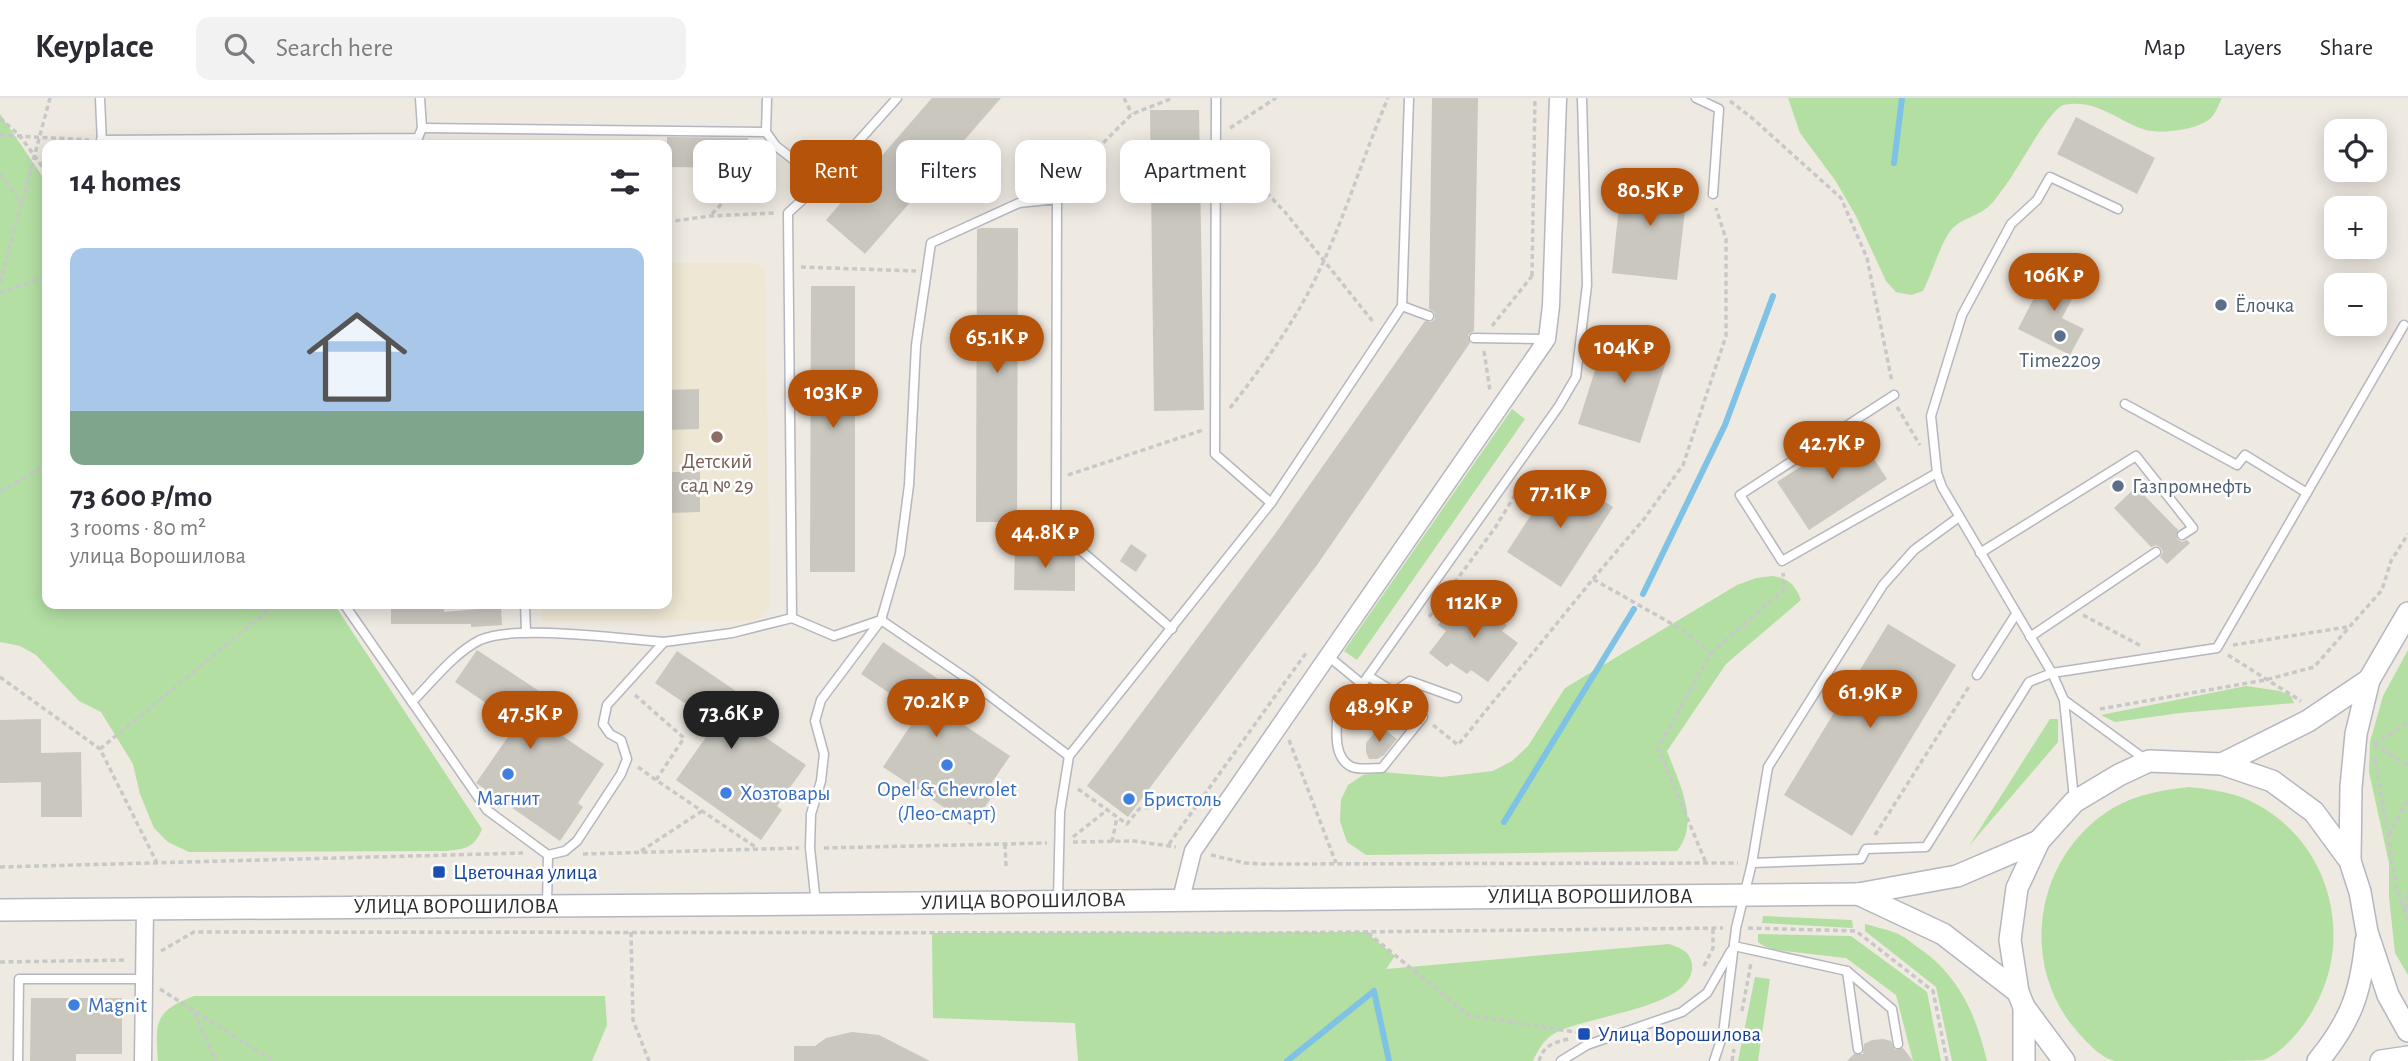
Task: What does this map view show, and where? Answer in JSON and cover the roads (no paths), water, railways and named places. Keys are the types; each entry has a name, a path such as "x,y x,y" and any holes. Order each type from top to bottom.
{"main road":[{"path":"2350,861 2351,787 2356,734 2369,680 2408,614"},
{"path":"2222,764 2308,721 2369,680"},
{"path":"2024,1061 2021,1000 2010,940 2017,888 2039,841 2074,802 2119,775 2149,761 2222,764 2272,781 2314,812 2350,861 2360,892 2367,932 2388,995 2408,1031"},
{"path":"1858,894 1957,876 2039,841"},
{"name":"УЛИЦА ВОРОШИЛОВА","path":"0,910 1858,894 1943,934 2021,1000"},
{"path":"2318,1061 2346,1022 2362,978 2367,932"},
{"path":"2021,1000 2064,1061"},
{"path":"2381,1061 2408,1057"}],"street":[{"path":"1181,899 1193,852 1547,340 1551,306 1558,98"},
{"path":"143,1061 145,908"}],"lane":[{"path":"100,98 102,140"},
{"path":"292,140 418,138 422,128 420,98"},
{"path":"767,98 766,132 776,146 790,157"},
{"path":"860,140 897,98"},
{"path":"1216,98 1215,454 1271,503"},
{"path":"1058,900 1060,812 1069,756 1271,503 1402,306 1409,98"},
{"path":"1423,717 1382,768 1353,768 1340,757 1336,737 1337,720 1559,406 1576,377 1587,285 1582,98"},
{"path":"1696,98 1719,109 1713,194"},
{"path":"422,128 766,132"},
{"path":"2074,802 2064,700 2052,673 1942,487 1937,473 1931,416 1962,315 2011,223 2036,200 2050,177 2118,209"},
{"path":"816,904 810,848 811,814 821,781 824,754 815,721 821,701 881,620 900,554 909,485 916,345 931,243 1019,203 1057,199 1056,529 1172,629"},
{"path":"792,618 788,213 799,203"},
{"path":"1402,306 1429,316"},
{"path":"1752,863 1861,859 1866,849 1926,847 2029,682 2052,673 2217,648 2404,325"},
{"path":"1478,338 1547,340"},
{"path":"1895,395 1740,495 1782,561 1937,473"},
{"path":"2125,404 2237,465 2245,455 2307,493"},
{"path":"1980,553 2136,456 2193,528 2182,535"},
{"path":"1714,1061 1723,1034 1736,928 1752,863 1768,767 1883,585 1914,550 1959,517"},
{"path":"2030,637 2156,552"},
{"path":"347,609 487,810 548,855 565,851 577,841 621,774 627,759 621,740 610,734 603,724 607,705 664,642"},
{"path":"525,609 526,633"},
{"path":"1977,675 2016,614"},
{"path":"412,702 466,648 483,639 526,633 664,642 732,633 792,618 834,636 881,620"},
{"path":"881,620 969,680 1069,756"},
{"path":"1328,656 1362,684"},
{"path":"1368,676 1394,692 1410,681 1457,698"},
{"path":"2064,700 2149,761"},
{"path":"547,905 548,855"},
{"path":"1734,946 1847,971 1892,1009 1898,1044"},
{"path":"1561,1061 1587,1045 1682,1012 1706,993 1734,946"},
{"path":"1847,971 1858,1049"},
{"path":"18,1061 19,979 145,979"}],"waterway":[{"path":"1894,163 1902,98"},
{"path":"1643,594 1725,425 1773,296"},
{"path":"1504,822 1634,609"},
{"path":"1287,1061 1374,991 1389,1061"}],"place":[{"name":"Ёлочка","path":"2221,305"},
{"name":"Time2209","path":"2060,336"},
{"name":"Детский сад № 29","path":"717,437"},
{"name":"Газпромнефть","path":"2118,486"},
{"name":"Opel & Chevrolet (Лео-смарт)","path":"947,765"},
{"name":"Магнит","path":"508,774"},
{"name":"Хозтовары","path":"726,793"},
{"name":"Бристоль","path":"1129,799"},
{"name":"Цветочная улица","path":"439,872"},
{"name":"Magnit","path":"74,1005"},
{"name":"Улица Ворошилова","path":"1584,1034"}]}
